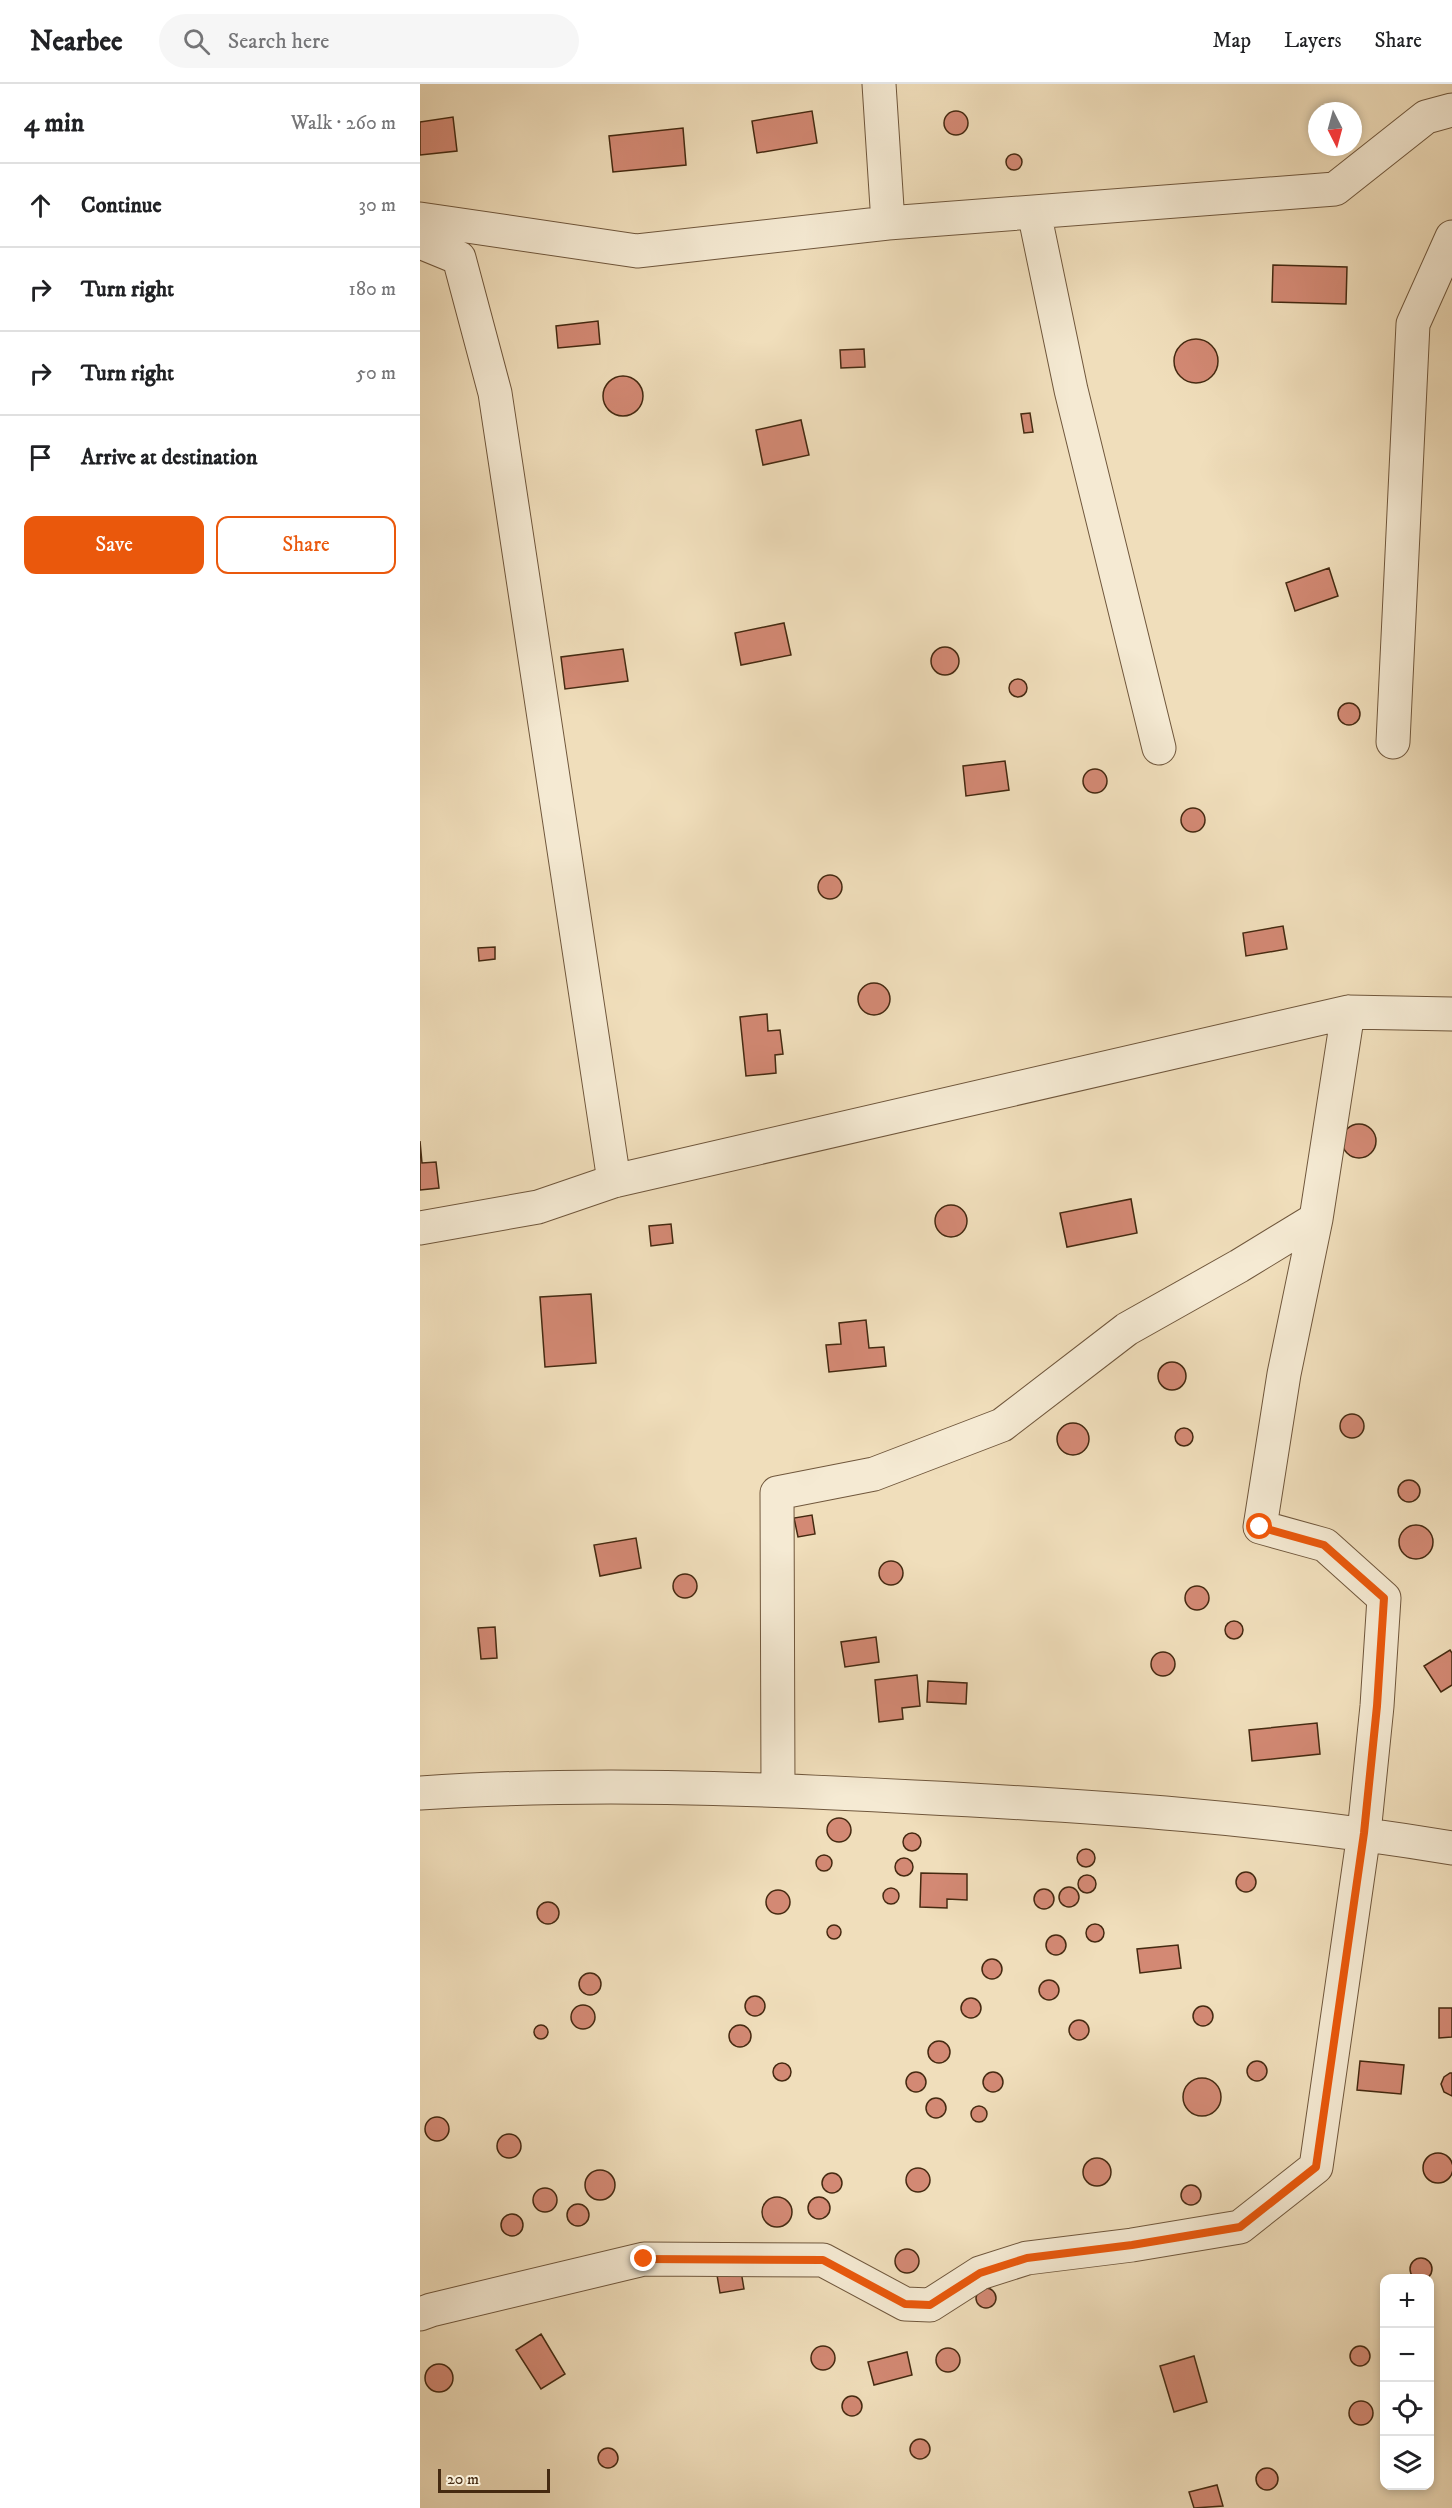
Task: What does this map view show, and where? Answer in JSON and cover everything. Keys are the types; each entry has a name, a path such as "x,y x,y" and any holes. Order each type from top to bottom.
{"street":[{"path":"879,84 888,223"},
{"path":"420,219 637,251 888,223 1335,189 1426,117 1452,110"},
{"path":"1034,212 1071,390 1159,748"},
{"path":"1393,742 1413,324 1452,237"},
{"path":"420,242 459,258 495,393 614,1181"},
{"path":"420,2314 644,2259 823,2260 905,2304 930,2305 980,2273 1027,2258 1132,2245 1240,2227 1316,2167 1364,1833 1377,1706 1384,1598 1324,1545 1260,1527 1284,1374 1316,1219 1348,1012"},
{"path":"420,1228 538,1207 614,1181 1348,1012 1452,1014"},
{"path":"778,1790 777,1493 874,1474 1002,1425 1127,1329 1239,1266 1316,1219"},
{"path":"420,1793 480,1789 697,1787 1077,1805 1364,1833 1452,1848"}],"building":[{"path":"812,111 817,143 757,153 752,121"},
{"path":"956,111 961,112 967,118 967,128 961,134 956,135 951,134 945,128 944,123 945,118 951,112"},
{"path":"453,117 457,151 420,155 420,122"},
{"path":"683,128 686,165 613,172 609,136"},
{"path":"1011,154 1017,154 1022,162 1020,168 1011,170 1006,165 1006,159"},
{"path":"1273,265 1347,267 1346,304 1272,302"},
{"path":"598,321 600,344 558,348 556,326"},
{"path":"1196,339 1211,346 1218,361 1211,376 1196,383 1181,376 1174,361 1181,346"},
{"path":"864,349 865,367 841,368 840,350"},
{"path":"623,376 637,382 643,396 637,410 623,416 609,410 603,396 609,382"},
{"path":"1030,413 1033,432 1024,433 1021,414"},
{"path":"801,420 809,455 763,465 756,430"},
{"path":"1329,568 1338,596 1295,611 1286,583"},
{"path":"784,623 791,655 741,665 735,633"},
{"path":"945,647 955,651 959,661 955,671 945,675 935,671 931,661 935,651"},
{"path":"623,649 628,681 565,689 561,657"},
{"path":"1018,679 1024,682 1027,688 1024,694 1018,697 1012,694 1009,688 1012,682"},
{"path":"1349,703 1357,706 1360,714 1357,722 1349,725 1341,722 1338,714 1341,706"},
{"path":"1005,761 1009,790 966,796 963,766"},
{"path":"1095,769 1103,773 1107,781 1103,789 1095,793 1087,789 1083,781 1087,773"},
{"path":"1193,808 1201,812 1205,820 1201,828 1193,832 1185,828 1181,820 1185,812"},
{"path":"830,875 838,879 842,887 838,895 830,899 822,895 818,887 822,879"},
{"path":"1283,926 1287,949 1246,956 1243,933"},
{"path":"495,947 495,959 479,961 478,948"},
{"path":"874,983 885,988 890,999 885,1010 874,1015 863,1010 858,999 863,988"},
{"path":"767,1014 768,1031 780,1030 783,1054 775,1055 776,1073 746,1076 740,1017"},
{"path":"1359,1124 1371,1129 1376,1141 1371,1153 1359,1158 1347,1153 1342,1141 1347,1129"},
{"path":"420,1141 422,1163 436,1162 439,1188 420,1190"},
{"path":"1131,1199 1137,1233 1067,1247 1060,1213"},
{"path":"951,1205 962,1210 967,1221 962,1232 951,1237 940,1232 935,1221 940,1210"},
{"path":"671,1224 673,1243 651,1246 649,1226"},
{"path":"591,1294 596,1363 545,1367 540,1297"},
{"path":"866,1320 869,1348 884,1347 886,1366 829,1372 826,1345 841,1344 839,1323"},
{"path":"1172,1362 1182,1366 1186,1376 1182,1386 1172,1390 1162,1386 1158,1376 1162,1366"},
{"path":"1352,1414 1361,1417 1364,1426 1361,1435 1352,1438 1343,1435 1340,1426 1343,1417"},
{"path":"1073,1423 1084,1428 1089,1439 1084,1450 1073,1455 1062,1450 1057,1439 1062,1428"},
{"path":"1180,1428 1188,1428 1193,1433 1191,1444 1180,1446 1175,1441 1175,1433"},
{"path":"1409,1480 1417,1483 1420,1491 1417,1499 1409,1502 1401,1499 1398,1491 1401,1483"},
{"path":"812,1515 815,1534 798,1537 794,1518"},
{"path":"1416,1525 1428,1530 1433,1542 1428,1554 1416,1559 1404,1554 1399,1542 1404,1530"},
{"path":"636,1538 641,1568 600,1576 594,1545"},
{"path":"891,1561 899,1565 903,1573 899,1581 891,1585 883,1581 879,1573 883,1565"},
{"path":"685,1574 693,1578 697,1586 693,1594 685,1598 677,1594 673,1586 677,1578"},
{"path":"1197,1586 1205,1590 1209,1598 1205,1606 1197,1610 1189,1606 1185,1598 1189,1590"},
{"path":"1230,1621 1238,1621 1243,1626 1241,1637 1230,1639 1225,1634 1225,1626"},
{"path":"495,1627 497,1658 481,1659 478,1628"},
{"path":"876,1637 879,1662 845,1667 841,1642"},
{"path":"1450,1650 1452,1653 1452,1685 1441,1692 1424,1666"},
{"path":"1163,1652 1171,1656 1175,1664 1171,1672 1163,1676 1155,1672 1151,1664 1155,1656"},
{"path":"917,1675 920,1706 902,1708 903,1719 879,1722 875,1680"},
{"path":"928,1681 967,1683 966,1704 927,1702"},
{"path":"1317,1723 1320,1754 1252,1761 1249,1730"},
{"path":"839,1818 847,1822 851,1830 847,1838 839,1842 831,1838 827,1830 831,1822"},
{"path":"908,1833 916,1833 921,1838 919,1849 908,1851 903,1846 903,1838"},
{"path":"1082,1849 1090,1849 1095,1854 1093,1865 1082,1867 1077,1862 1077,1854"},
{"path":"821,1855 827,1855 832,1863 830,1869 821,1871 816,1866 816,1860"},
{"path":"900,1858 908,1858 913,1863 911,1874 900,1876 895,1871 895,1863"},
{"path":"1246,1872 1253,1875 1256,1882 1253,1889 1246,1892 1239,1889 1236,1882 1239,1875"},
{"path":"921,1873 967,1874 967,1900 947,1899 947,1908 920,1907"},
{"path":"1083,1875 1091,1875 1096,1880 1094,1891 1083,1893 1078,1888 1078,1880"},
{"path":"1069,1887 1076,1890 1079,1897 1076,1904 1069,1907 1062,1904 1059,1897 1062,1890"},
{"path":"891,1888 897,1890 899,1896 897,1902 891,1904 885,1902 883,1896 885,1890"},
{"path":"1044,1889 1051,1892 1054,1899 1051,1906 1044,1909 1037,1906 1034,1899 1037,1892"},
{"path":"778,1890 786,1894 790,1902 786,1910 778,1914 770,1910 766,1902 770,1894"},
{"path":"548,1902 556,1905 559,1913 556,1921 548,1924 540,1921 537,1913 540,1905"},
{"path":"1091,1924 1099,1924 1104,1929 1102,1940 1091,1942 1086,1937 1086,1929"},
{"path":"834,1925 839,1927 841,1932 839,1937 834,1939 829,1937 827,1932 829,1927"},
{"path":"1056,1935 1063,1938 1066,1945 1063,1952 1056,1955 1049,1952 1046,1945 1049,1938"},
{"path":"1178,1945 1181,1968 1140,1973 1137,1949"},
{"path":"992,1959 999,1962 1002,1969 999,1976 992,1979 985,1976 982,1969 985,1962"},
{"path":"590,1973 598,1976 601,1984 598,1992 590,1995 582,1992 579,1984 582,1976"},
{"path":"1049,1980 1056,1983 1059,1990 1056,1997 1049,2000 1042,1997 1039,1990 1042,1983"},
{"path":"755,1996 762,1999 765,2006 762,2013 755,2016 748,2013 745,2006 748,1999"},
{"path":"971,1998 978,2001 981,2008 978,2015 971,2018 964,2015 961,2008 964,2001"},
{"path":"583,2005 591,2009 595,2017 591,2025 583,2029 575,2025 571,2017 575,2009"},
{"path":"1203,2006 1210,2009 1213,2016 1210,2023 1203,2026 1196,2023 1193,2016 1196,2009"},
{"path":"1439,2008 1452,2008 1452,2037 1439,2038"},
{"path":"1079,2020 1086,2023 1089,2030 1086,2037 1079,2040 1072,2037 1069,2030 1072,2023"},
{"path":"538,2025 544,2025 548,2032 544,2039 538,2039 534,2035 534,2029"},
{"path":"740,2025 748,2028 751,2036 748,2044 740,2047 732,2044 729,2036 732,2028"},
{"path":"939,2041 947,2044 950,2052 947,2060 939,2063 931,2060 928,2052 931,2044"},
{"path":"1257,2061 1264,2064 1267,2071 1264,2078 1257,2081 1250,2078 1247,2071 1250,2064"},
{"path":"1360,2061 1404,2065 1401,2094 1357,2090"},
{"path":"782,2063 788,2066 791,2072 788,2078 782,2081 776,2078 773,2072 776,2066"},
{"path":"916,2072 923,2075 926,2082 923,2089 916,2092 909,2089 906,2082 909,2075"},
{"path":"993,2072 1000,2075 1003,2082 1000,2089 993,2092 986,2089 983,2082 986,2075"},
{"path":"1452,2073 1452,2096 1444,2092 1441,2084 1444,2077"},
{"path":"1202,2078 1215,2084 1221,2097 1215,2110 1202,2116 1189,2110 1183,2097 1189,2084"},
{"path":"936,2098 943,2101 946,2108 943,2115 936,2118 929,2115 926,2108 929,2101"},
{"path":"979,2106 985,2108 987,2114 985,2120 979,2122 973,2120 971,2114 973,2108"},
{"path":"437,2117 445,2121 449,2129 445,2137 437,2141 429,2137 425,2129 429,2121"},
{"path":"509,2134 517,2138 521,2146 517,2154 509,2158 501,2154 497,2146 501,2138"},
{"path":"1438,2153 1449,2157 1453,2168 1449,2179 1438,2183 1427,2179 1423,2168 1427,2157"},
{"path":"1097,2158 1107,2162 1111,2172 1107,2182 1097,2186 1087,2182 1083,2172 1087,2162"},
{"path":"918,2168 926,2172 930,2180 926,2188 918,2192 910,2188 906,2180 910,2172"},
{"path":"600,2170 611,2174 615,2185 611,2196 600,2200 589,2196 585,2185 589,2174"},
{"path":"832,2173 839,2176 842,2183 839,2190 832,2193 825,2190 822,2183 825,2176"},
{"path":"1191,2185 1198,2188 1201,2195 1198,2202 1191,2205 1184,2202 1181,2195 1184,2188"},
{"path":"545,2188 553,2192 557,2200 553,2208 545,2212 537,2208 533,2200 537,2192"},
{"path":"777,2197 788,2201 792,2212 788,2223 777,2227 766,2223 762,2212 766,2201"},
{"path":"819,2197 827,2200 830,2208 827,2216 819,2219 811,2216 808,2208 811,2200"},
{"path":"578,2204 586,2207 589,2215 586,2223 578,2226 570,2223 567,2215 570,2207"},
{"path":"512,2214 520,2217 523,2225 520,2233 512,2236 504,2233 501,2225 504,2217"},
{"path":"907,2249 916,2252 919,2261 916,2270 907,2273 898,2270 895,2261 898,2252"},
{"path":"1417,2258 1425,2258 1432,2265 1431,2274 1410,2273 1410,2265"},
{"path":"740,2265 744,2289 720,2293 716,2269"},
{"path":"986,2288 993,2291 996,2298 993,2305 986,2308 979,2305 976,2298 979,2291"},
{"path":"541,2334 565,2374 541,2389 516,2350"},
{"path":"823,2346 828,2347 834,2353 834,2363 828,2369 823,2370 818,2369 812,2363 811,2358 812,2353 818,2347"},
{"path":"1356,2346 1364,2346 1370,2352 1370,2360 1364,2366 1356,2366 1350,2360 1350,2352"},
{"path":"948,2348 953,2349 959,2355 959,2365 953,2371 948,2372 943,2371 937,2365 936,2360 937,2355 943,2349"},
{"path":"907,2352 912,2375 874,2385 868,2362"},
{"path":"1194,2356 1207,2402 1174,2412 1160,2366"},
{"path":"439,2364 449,2368 453,2378 449,2388 439,2392 429,2388 425,2378 429,2368"},
{"path":"848,2396 856,2396 862,2402 862,2410 856,2416 848,2416 842,2410 842,2402"},
{"path":"1361,2401 1370,2404 1373,2413 1370,2422 1361,2425 1352,2422 1349,2413 1352,2404"},
{"path":"920,2439 927,2442 930,2449 927,2456 920,2459 913,2456 910,2449 913,2442"},
{"path":"608,2448 615,2451 618,2458 615,2465 608,2468 601,2465 598,2458 601,2451"},
{"path":"1267,2468 1275,2471 1278,2479 1275,2487 1267,2490 1259,2487 1256,2479 1259,2471"},
{"path":"1217,2485 1223,2506 1194,2508 1189,2492"}],"route":[{"path":"644,2259 823,2260 905,2304 930,2305 980,2273 1027,2258 1132,2245 1240,2227 1316,2167 1364,1833 1377,1706 1384,1598 1324,1545 1260,1527"}]}
